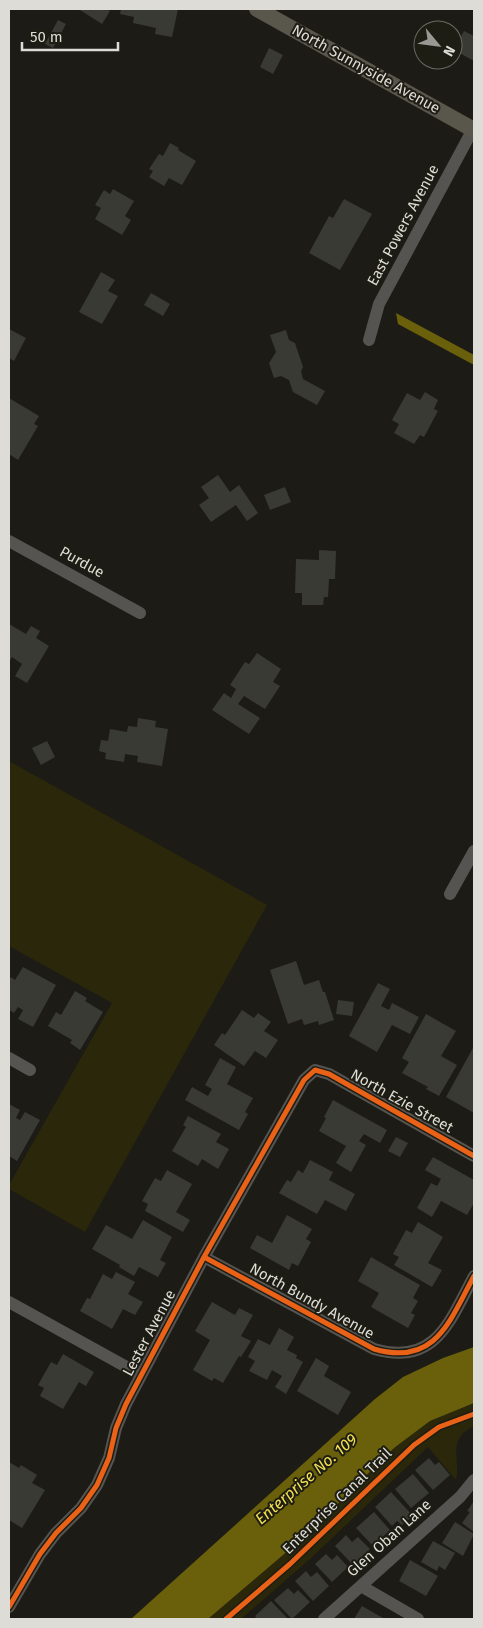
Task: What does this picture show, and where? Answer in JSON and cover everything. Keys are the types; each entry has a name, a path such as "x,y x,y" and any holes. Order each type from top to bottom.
{"main road":[{"name":"North Sunnyside Avenue","path":"257,9 474,130"}],"street":[{"name":"East Powers Avenue","path":"369,340 379,304 474,130"},
{"name":"Purdue","path":"9,540 140,613"},
{"path":"450,894 474,851"},
{"path":"9,1058 30,1070"},
{"name":"North Ezie Street","path":"316,1070 329,1074 474,1156"},
{"name":"Lester Avenue","path":"9,1607 40,1554 56,1533 81,1508 96,1486 109,1458 119,1420 141,1375 204,1257 304,1080 316,1070"},
{"name":"North Bundy Avenue","path":"204,1257 374,1349 400,1354 411,1352 431,1343 444,1329 474,1276"},
{"path":"9,1302 141,1375"},
{"name":"Glen Oban Lane","path":"324,1619 460,1497 474,1480"},
{"path":"361,1586 418,1619"}],"shaded area":[{"path":"9,761 267,905 85,1232 9,1189 9,1185 112,1003 9,946"},
{"path":"474,1403 474,1426 465,1431 457,1443 456,1480 428,1447 309,1560 241,1619 208,1619 303,1538 394,1448 430,1421"}],"water":[{"path":"396,313 474,355 474,365 398,324"},
{"name":"Enterprise No. 109","path":"474,1347 474,1403 430,1421 394,1448 303,1538 208,1619 131,1619 375,1399 403,1377 443,1358"}],"building":[{"path":"81,9 105,9 110,11 102,24"},
{"path":"121,9 178,9 172,37 155,34 156,28 133,23 134,17 120,14"},
{"path":"58,20 66,24 53,48 45,44"},
{"path":"464,31 474,36 474,61 463,55"},
{"path":"269,48 283,55 273,74 260,67"},
{"path":"170,143 196,161 182,185 169,178 164,186 149,177 153,171 149,169 159,154 163,156"},
{"path":"113,189 134,201 125,216 131,220 122,235 95,219 101,208 95,205 104,190 110,194"},
{"path":"344,199 372,214 340,270 309,253 329,216 333,218"},
{"path":"101,272 115,280 108,291 118,296 102,324 79,312"},
{"path":"151,293 170,304 163,316 144,305"},
{"path":"9,329 26,338 14,361 9,358"},
{"path":"286,330 289,340 295,343 303,367 301,371 303,379 325,391 317,405 293,392 289,380 281,376 274,378 269,363 276,352 270,335"},
{"path":"425,392 438,400 434,409 438,411 424,437 420,435 414,444 394,433 399,424 392,420 407,393 420,400"},
{"path":"9,398 39,416 34,424 38,426 18,460 9,454"},
{"path":"218,475 230,492 239,485 258,513 247,521 236,505 211,522 199,505 209,498 201,487"},
{"path":"285,487 291,502 270,510 264,495"},
{"path":"319,550 336,551 335,579 329,579 328,597 324,597 323,605 302,605 302,593 295,593 296,559 319,560"},
{"path":"9,624 26,634 31,626 40,631 36,638 49,646 27,683 15,676 22,664 12,657 9,662"},
{"path":"257,653 281,669 273,682 280,686 265,709 244,696 238,704 260,718 249,734 212,710 224,693 231,698 236,689 230,685 245,662 249,664"},
{"path":"138,718 156,721 155,727 168,729 162,766 137,762 138,756 125,754 124,762 105,759 106,753 99,751 101,740 108,741 110,729 127,732 128,726 137,727"},
{"path":"47,741 55,757 41,765 32,748"},
{"path":"296,961 304,985 319,980 334,1020 319,1025 318,1021 304,1025 302,1019 288,1024 270,970"},
{"path":"23,967 56,985 33,1027 18,1019 23,1010 18,1007 14,1013 9,1010 9,980 11,977 15,980"},
{"path":"378,983 390,989 381,1006 389,1010 392,1003 419,1017 410,1034 392,1025 377,1052 349,1036"},
{"path":"75,991 87,998 85,1001 103,1012 80,1050 70,1043 72,1040 48,1026 56,1012 61,1015"},
{"path":"338,1000 354,1002 352,1016 336,1014"},
{"path":"242,1010 254,1018 258,1013 271,1022 264,1031 278,1040 266,1058 255,1051 244,1066 214,1045 222,1033 225,1035"},
{"path":"426,1014 456,1031 441,1056 457,1065 439,1096 426,1089 428,1087 402,1073 409,1062 402,1058"},
{"path":"474,1046 474,1113 446,1097"},
{"path":"220,1058 236,1067 227,1084 253,1098 245,1112 248,1114 239,1130 185,1100 192,1087 208,1096 212,1089 205,1085"},
{"path":"333,1100 387,1130 380,1143 364,1134 359,1141 366,1145 351,1172 336,1163 346,1146 319,1131"},
{"path":"9,1104 20,1110 16,1118 20,1120 25,1112 40,1120 17,1161 9,1156"},
{"path":"188,1116 221,1134 216,1142 229,1149 218,1169 202,1159 198,1166 172,1151 186,1127 183,1125"},
{"path":"396,1137 408,1143 400,1157 388,1151"},
{"path":"433,1157 474,1180 474,1203 467,1215 441,1201 432,1217 417,1208 431,1183 437,1186 441,1179 425,1170"},
{"path":"310,1160 333,1172 329,1180 355,1194 346,1211 325,1200 317,1214 279,1193 287,1180 291,1182 298,1170 303,1173"},
{"path":"167,1170 192,1184 176,1212 190,1220 183,1232 145,1211 148,1204 142,1201 155,1178 161,1181"},
{"path":"287,1215 312,1229 306,1239 311,1242 298,1266 292,1263 289,1270 250,1248 257,1235 272,1243"},
{"path":"143,1220 172,1237 160,1260 166,1263 158,1277 139,1267 134,1276 119,1267 120,1265 92,1249 106,1225 132,1239"},
{"path":"418,1222 443,1237 428,1263 442,1270 432,1287 394,1265 399,1257 393,1254 406,1230 412,1233"},
{"path":"371,1257 420,1285 413,1298 418,1301 411,1313 415,1315 408,1328 371,1307 379,1293 358,1281"},
{"path":"116,1272 135,1282 128,1294 143,1302 135,1315 123,1309 112,1329 80,1311 87,1298 90,1299 103,1274 112,1279"},
{"path":"212,1302 235,1315 239,1308 253,1315 241,1336 251,1341 241,1357 239,1356 223,1383 214,1378 212,1381 193,1370 210,1340 195,1331"},
{"path":"279,1328 294,1337 287,1350 297,1355 296,1358 303,1362 286,1394 275,1387 282,1376 272,1370 267,1380 249,1371 255,1361 248,1357 258,1339 270,1345"},
{"path":"63,1354 94,1372 86,1386 79,1382 63,1409 40,1396 44,1388 38,1385 51,1362 57,1365"},
{"path":"316,1358 329,1366 324,1376 351,1392 338,1415 297,1391"},
{"path":"429,1458 435,1465 439,1462 450,1475 433,1490 415,1470"},
{"path":"9,1462 19,1468 21,1465 37,1475 32,1483 45,1490 22,1528 9,1520"},
{"path":"413,1474 429,1493 411,1508 395,1489"},
{"path":"391,1492 413,1516 402,1525 397,1521 392,1526 375,1507"},
{"path":"474,1501 474,1532 462,1523 470,1512 467,1511"},
{"path":"374,1512 390,1530 373,1546 356,1528"},
{"path":"455,1522 474,1534 463,1556 442,1543"},
{"path":"346,1535 352,1542 358,1537 370,1549 353,1565 335,1546"},
{"path":"433,1541 455,1553 445,1570 439,1566 437,1571 421,1562"},
{"path":"326,1554 332,1560 337,1555 348,1567 332,1582 315,1564"},
{"path":"410,1560 438,1576 426,1596 399,1581"},
{"path":"306,1571 311,1577 317,1572 329,1586 313,1601 295,1581"},
{"path":"288,1588 294,1594 298,1590 310,1602 292,1619 274,1600"},
{"path":"271,1601 288,1619 257,1619 255,1616"},
{"path":"362,1606 383,1618 354,1619"}],"cycle path":[{"path":"9,1607 40,1554 56,1533 81,1508 97,1485 109,1458 116,1428 126,1404 204,1257 304,1080 315,1070 329,1074 474,1156"},
{"path":"204,1257 374,1349 395,1353 412,1351 427,1345 438,1336 448,1323 474,1276"},
{"name":"Enterprise Canal Trail","path":"226,1619 290,1564 414,1445 439,1427 474,1414"}]}
